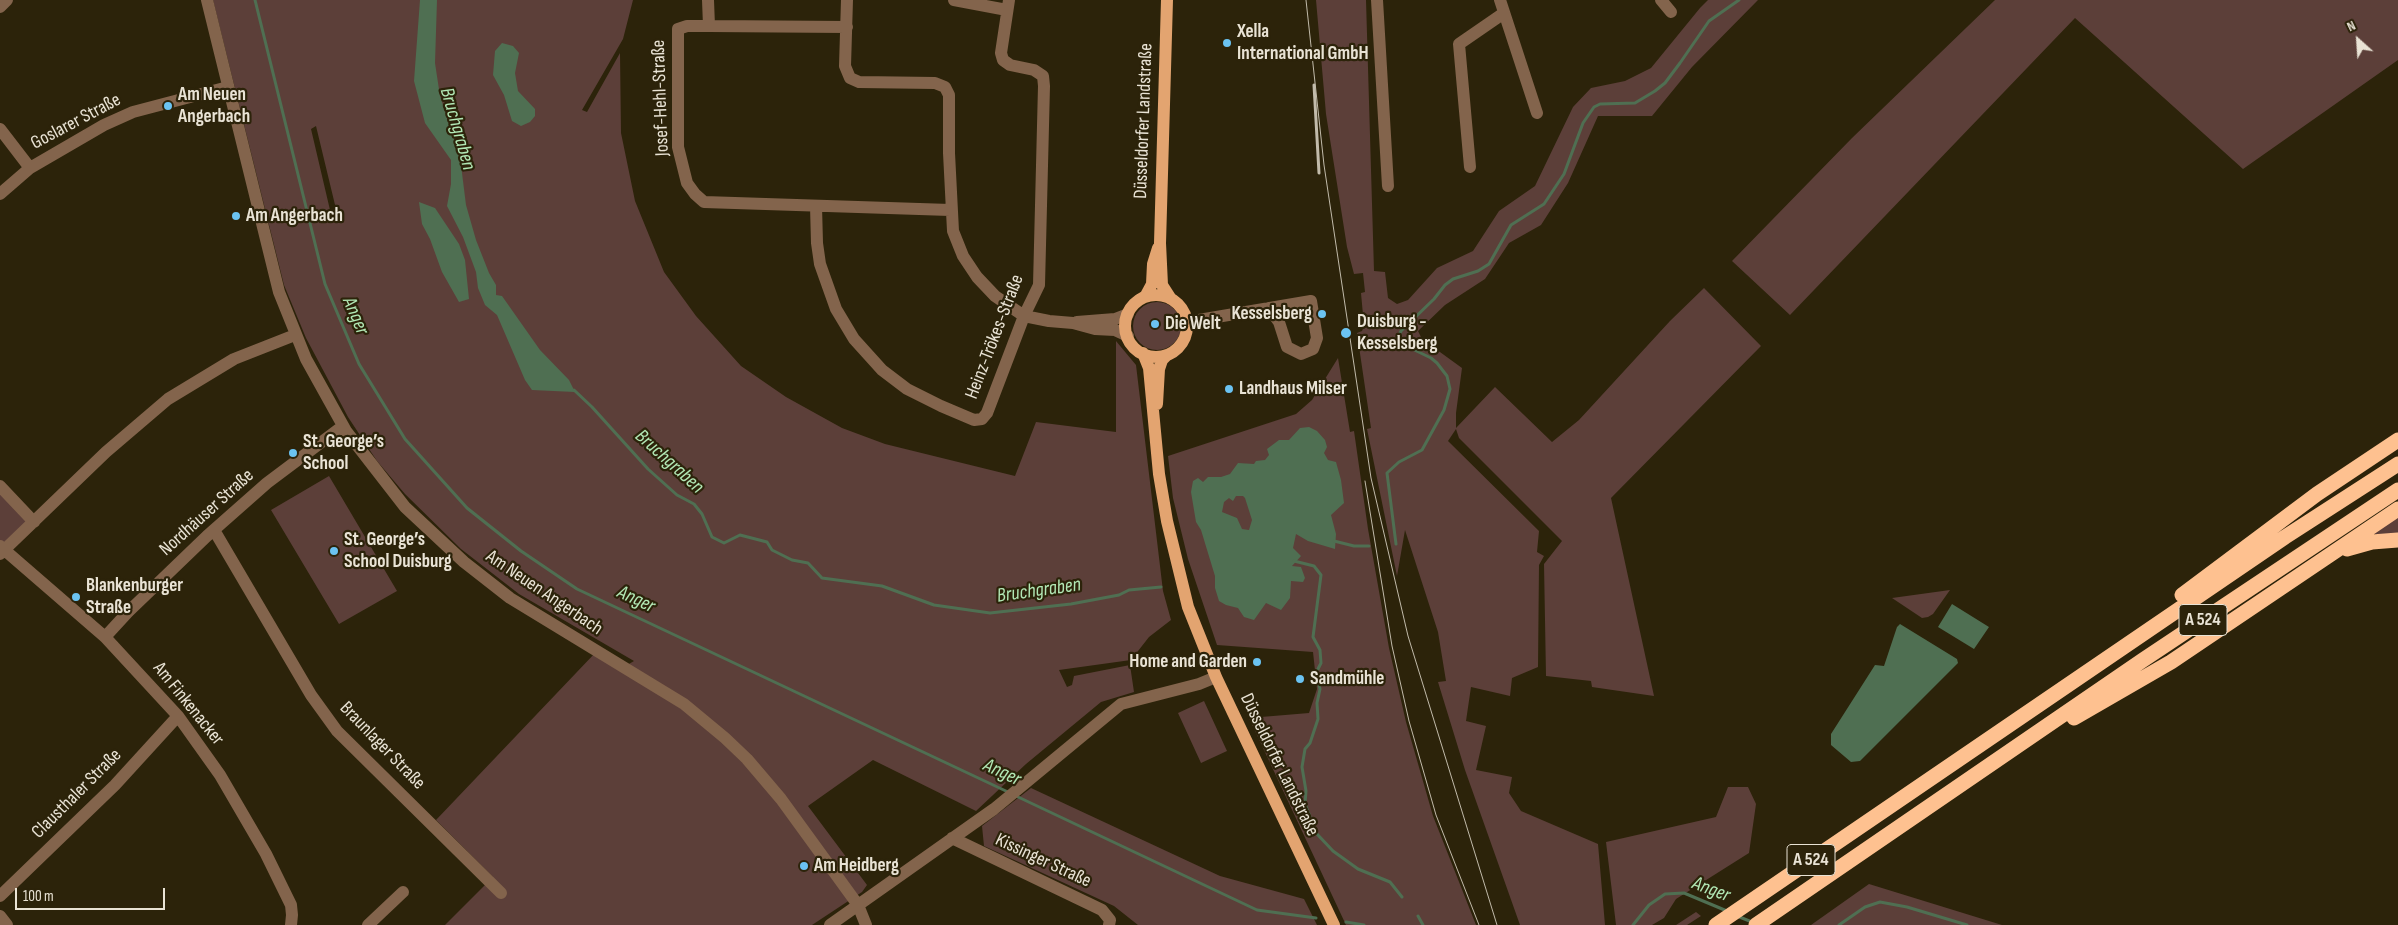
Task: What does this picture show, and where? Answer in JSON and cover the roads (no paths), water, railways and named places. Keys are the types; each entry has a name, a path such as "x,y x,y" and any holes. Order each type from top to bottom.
{"highway":[{"path":"2126,644 2231,557 2317,494 2398,440"},
{"name":"A 524","path":"1718,923 2126,644 2398,464"},
{"name":"A 524","path":"1762,921 2143,660 2398,490"},
{"path":"2009,753 2147,677 2398,509"},
{"path":"2314,566 2348,549 2372,542 2398,540"}],"main road":[{"name":"Düsseldorfer Landstraße","path":"1167,0 1160,243 1162,285 1171,299"},
{"name":"Düsseldorfer Landstraße","path":"1145,298 1152,284 1153,264 1160,243"},
{"path":"1156,295 1171,299 1182,308 1187,322 1183,342 1167,355 1154,356 1143,353 1134,346 1128,336 1126,325 1128,314 1135,304 1145,298 1156,295"},
{"name":"Düsseldorfer Landstraße","path":"1143,353 1149,368 1150,392 1155,414 1159,474 1180,578 1197,632 1216,677 1334,925"},
{"name":"Düsseldorfer Landstraße","path":"1155,414 1160,369 1162,360 1167,355"}],"street":[{"path":"0,7 7,0"},
{"name":"Am Neuen Angerbach","path":"207,0 275,279 296,336 343,426 405,507 464,562 510,598 684,704 726,738 748,759 781,799 858,905 866,925"},
{"path":"708,0 709,26"},
{"path":"848,0 845,66 850,78 859,82 935,83 945,87 949,95 950,210 952,231 963,256 977,277 995,296 1024,316 1073,323 1095,329 1115,330 1128,336"},
{"path":"954,0 1008,5"},
{"path":"1377,0 1388,186"},
{"path":"1500,0 1538,113"},
{"path":"1662,0 1671,12"},
{"name":"Heinz-Trökes-Straße","path":"816,206 817,243 820,264 836,309 863,351 882,370 907,389 940,406 974,420 982,419 987,413 1024,316 1039,285 1043,76 1034,70 1010,65 1003,60 1001,53 1008,5"},
{"path":"1470,167 1459,44 1504,13"},
{"name":"Josef-Hehl-Straße","path":"847,27 686,26 678,29 678,146 688,183 695,194 704,202 950,210"},
{"name":"Goslarer Straße","path":"0,194 30,168 84,135 133,112 228,87"},
{"name":"Goslarer Straße","path":"0,129 30,168"},
{"path":"1187,322 1269,308 1311,301 1317,338 1313,349 1302,354 1287,347 1279,322 1269,308"},
{"path":"1073,323 1094,319 1115,319 1128,314"},
{"path":"1,550 34,522 113,446 168,399 234,359 296,336"},
{"name":"Nordhäuser Straße","path":"105,637 128,612 214,530 267,483 343,426"},
{"path":"0,486 34,522"},
{"name":"Braunlager Straße","path":"214,530 311,695 337,731 501,893"},
{"name":"Am Finkenacker","path":"1,550 105,637 178,716 220,775 266,854 291,905 291,925"},
{"path":"830,925 1004,800 1121,704 1141,697 1199,684 1216,677"},
{"name":"Clausthaler Straße","path":"0,896 116,785 178,716"},
{"name":"Kissinger Straße","path":"952,838 1102,910 1110,920 1109,925"},
{"path":"368,925 403,892"},
{"path":"0,916 7,925"}],"waterway":[{"name":"Anger","path":"255,0 325,284 359,364 405,439 467,508 521,551 577,589 1008,792"},
{"path":"1396,544 1387,473 1399,462 1422,450 1444,410 1450,389 1447,376 1437,363 1431,358 1400,343 1398,337 1401,331 1434,299 1445,285 1453,279 1478,271 1489,264 1511,225 1544,204 1564,174 1583,123 1594,107 1600,104 1635,103 1655,91 1665,83 1709,21 1739,0"},
{"name":"Bruchgraben","path":"574,390 592,407 648,469 677,495 694,504 702,514 712,537 724,543 740,535 767,542 772,550 792,560 808,563 822,578 882,586 934,605 990,613 1071,604 1119,595 1129,590 1161,587"},
{"path":"1334,541 1354,546 1369,546"},
{"path":"1294,561 1314,566 1321,575 1313,637 1320,650 1321,663 1316,673 1320,689 1317,703 1318,719 1310,743 1305,749 1302,767 1306,791 1305,804 1317,834 1333,851 1358,869 1390,882 1402,897"},
{"name":"Anger","path":"1016,796 1257,910 1316,918"},
{"name":"Anger","path":"1633,925 1649,905 1665,894 1684,893 1727,911"},
{"name":"Anger","path":"1839,925 1865,907 1880,902 1907,907 1967,925"},
{"path":"1418,916 1423,925"},
{"name":"Anger","path":"1737,916 1752,922"},
{"name":"Anger","path":"1346,922 1364,925"}],"tram line":[{"path":"1306,0 1324,165 1371,478 1408,636 1497,925"},
{"path":"1365,481 1392,646 1409,721 1436,815 1479,925"}],"railway":[{"path":"1314,85 1319,173"}],"place":[{"name":"Xella International GmbH","path":"1227,43"},
{"name":"Am Neuen Angerbach","path":"168,106"},
{"name":"Am Angerbach","path":"236,216"},
{"name":"Kesselsberg","path":"1322,314"},
{"name":"Die Welt","path":"1155,324"},
{"name":"Duisburg - Kesselsberg","path":"1346,333"},
{"name":"Landhaus Milser","path":"1229,389"},
{"name":"St. George’s School","path":"293,453"},
{"name":"St. George’s School Duisburg","path":"334,551"},
{"name":"Blankenburger Straße","path":"76,597"},
{"name":"Home and Garden","path":"1257,662"},
{"name":"Sandmühle","path":"1300,679"},
{"name":"Am Heidberg","path":"804,866"}]}
